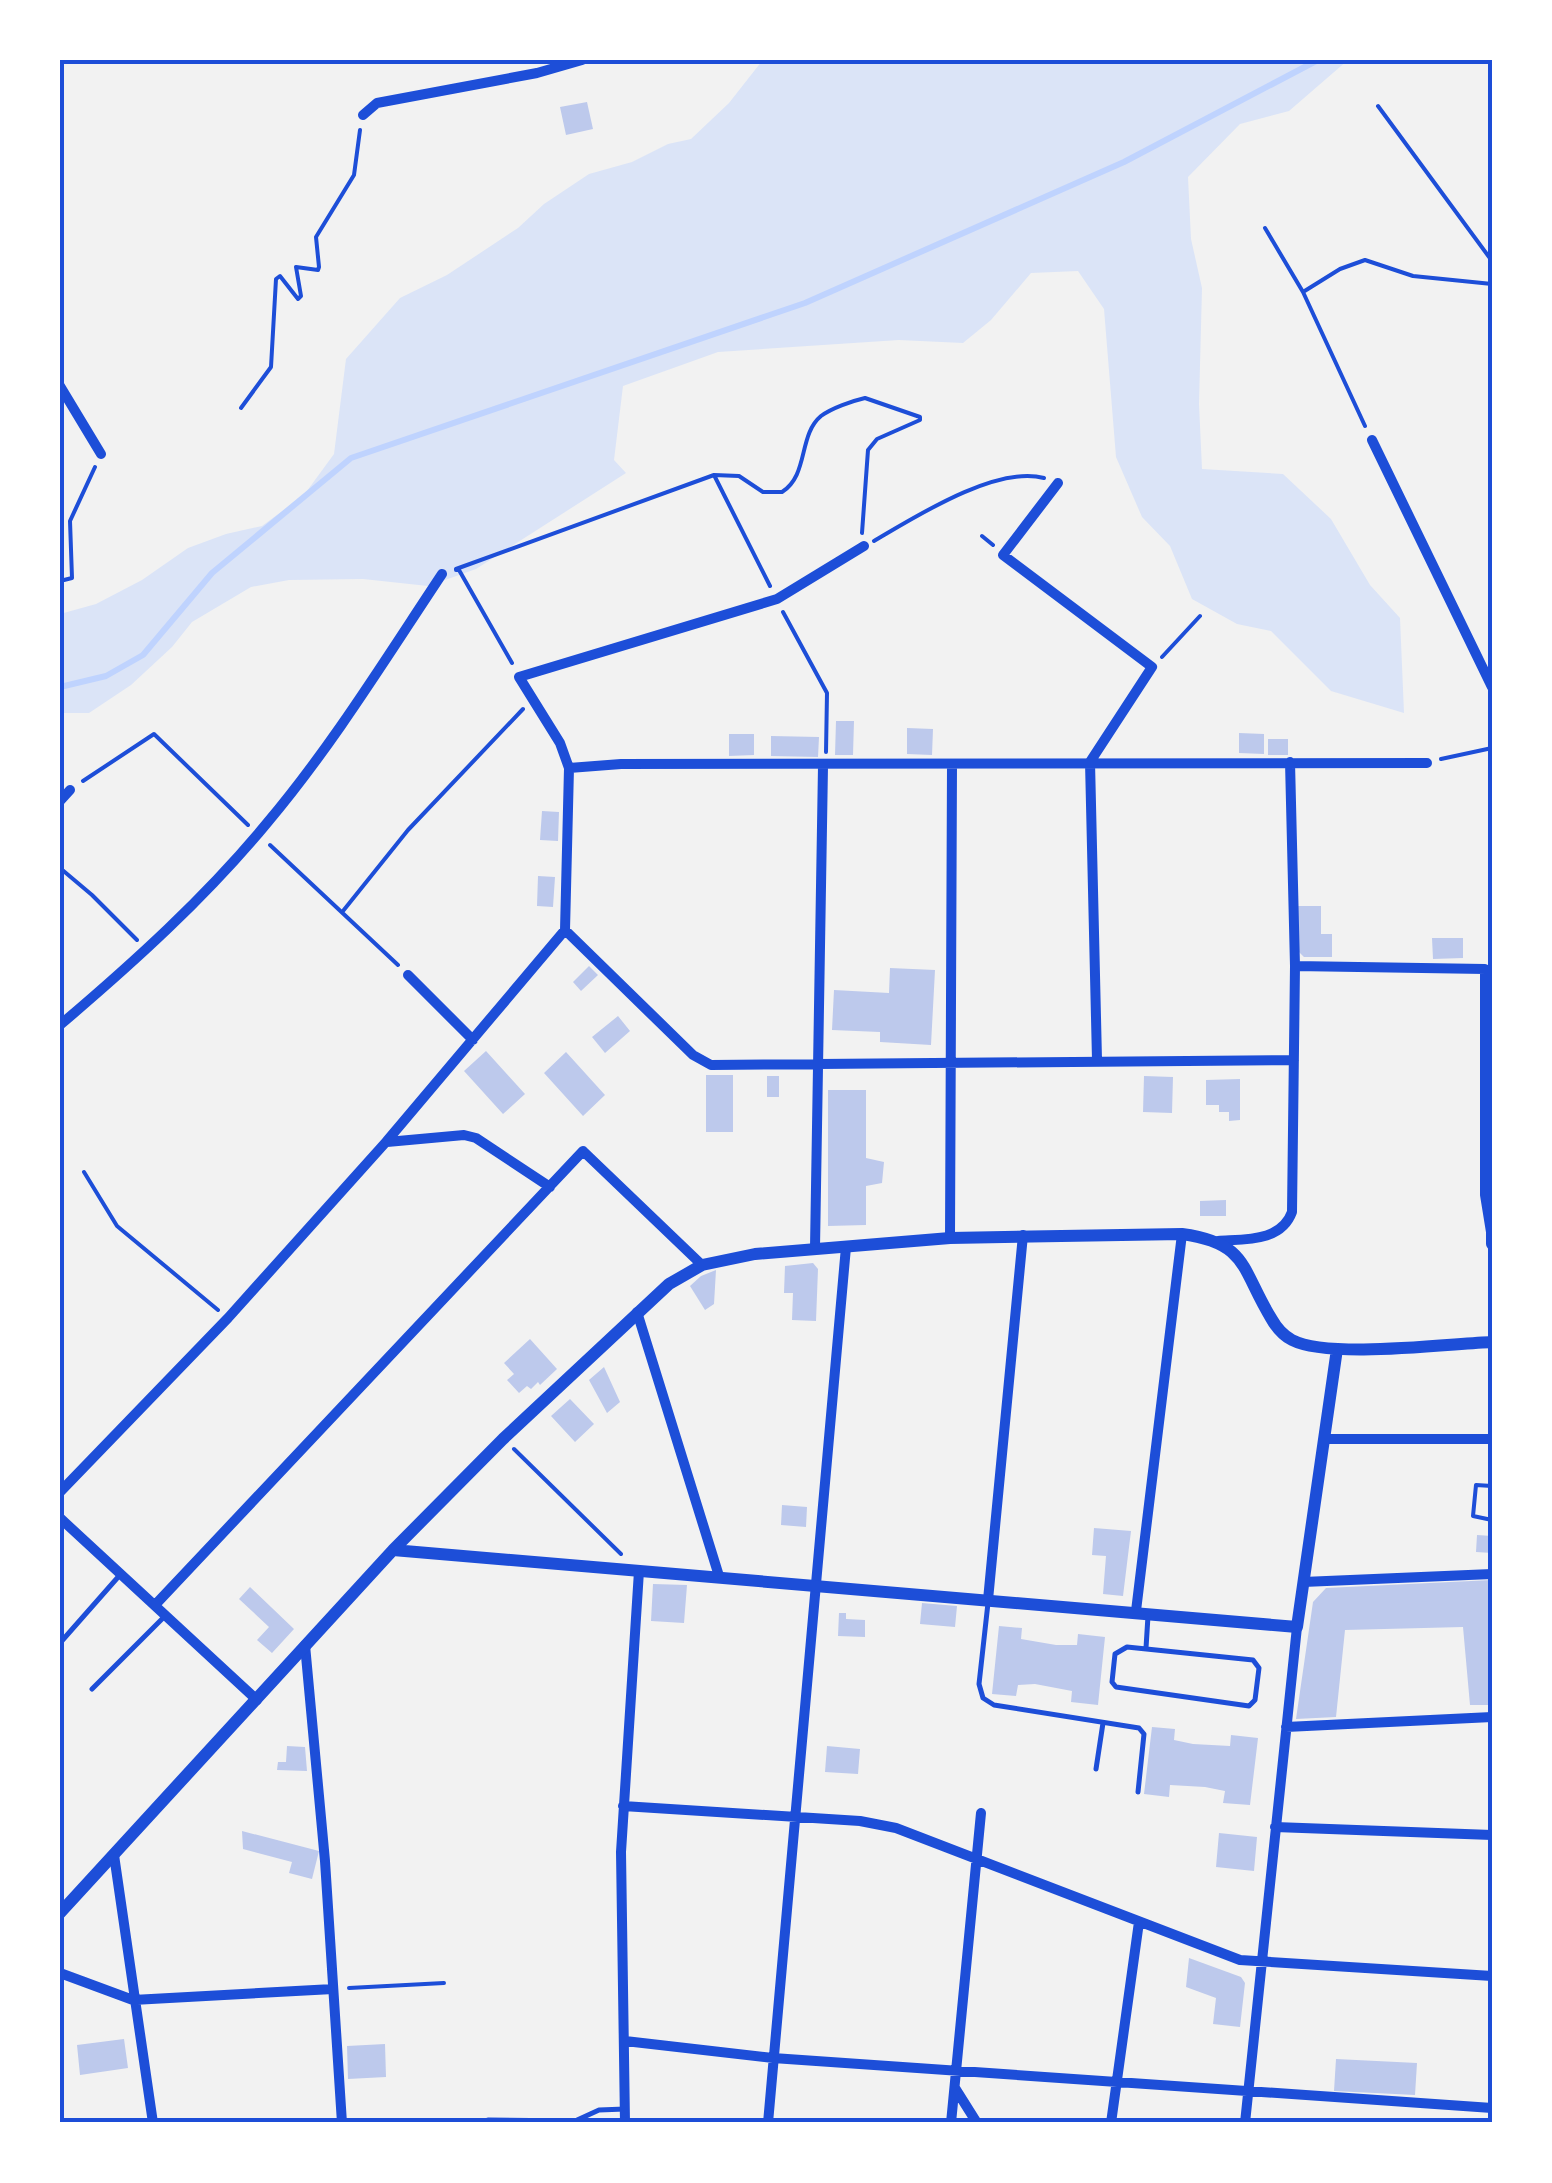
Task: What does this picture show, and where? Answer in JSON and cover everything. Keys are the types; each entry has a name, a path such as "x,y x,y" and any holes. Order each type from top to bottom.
{"street":[{"path":"536,60 537,73"},
{"path":"363,115 377,102 537,73 582,60"},
{"path":"60,386 101,454"},
{"path":"1372,440 1492,686"},
{"path":"1058,483 1004,555 1152,667 1090,762 1097,1060"},
{"path":"60,1492 228,1318 386,1142 565,930 569,768 560,743 519,677 776,599 864,546"},
{"path":"60,1025 145,950 257,834 357,702 442,574"},
{"path":"60,1912 392,1550 637,1312 669,1284 702,1265 755,1254 950,1238 1182,1234 1218,1241 1260,1237 1288,1223 1292,1212 1295,966 1290,762"},
{"path":"569,768 621,764 1427,763"},
{"path":"950,1238 952,765"},
{"path":"815,1248 822,766"},
{"path":"60,801 70,790"},
{"path":"565,930 701,1062 711,1065 1294,1060"},
{"path":"1295,966 1484,968 1489,1124 1485,1195 1492,1236"},
{"path":"408,976 473,1040"},
{"path":"386,1142 464,1135 476,1138 550,1188"},
{"path":"154,1605 583,1151 702,1265"},
{"path":"1142,1612 1182,1234"},
{"path":"988,1600 1023,1235"},
{"path":"1218,1241 1241,1260 1276,1327 1289,1339 1336,1349 1492,1342"},
{"path":"768,2123 846,1247"},
{"path":"637,1312 720,1576"},
{"path":"1245,2123 1296,1627 1336,1349"},
{"path":"1324,1439 1492,1439"},
{"path":"60,1518 256,1700"},
{"path":"392,1550 1296,1627"},
{"path":"625,2123 623,1806 639,1572"},
{"path":"1303,1582 1492,1574"},
{"path":"305,1645 342,2123"},
{"path":"1286,1727 1492,1717"},
{"path":"623,1806 860,1821 896,1828 1240,1960 1492,1976"},
{"path":"951,2123 981,1813"},
{"path":"1275,1827 1492,1835"},
{"path":"114,1855 153,2123"},
{"path":"1112,2123 1139,1922"},
{"path":"60,1973 133,2000 334,1989"},
{"path":"625,2041 774,2058 1492,2108"},
{"path":"954,2088 977,2123"}],"lane":[{"path":"60,1643 121,1574"},
{"path":"988,1600 979,1684 983,1698 994,1705 1139,1728 1144,1734 1138,1792"},
{"path":"1142,1612 1146,1648"},
{"path":"92,1689 166,1615"},
{"path":"1126,1646 1146,1648 1253,1660 1259,1668 1255,1700 1248,1706 1116,1687 1112,1682 1116,1654 1126,1646"},
{"path":"1096,1769 1103,1723"},
{"path":"488,2120 576,2121 599,2110 625,2109"}],"path":[{"path":"1378,106 1492,262"},
{"path":"241,408 271,366 277,276 298,300 301,296 296,267 320,267 315,239 354,175 363,115"},
{"path":"1265,228 1303,292 1372,440"},
{"path":"1303,292 1340,269 1365,260 1413,276 1492,284"},
{"path":"442,574 714,475 744,477 764,492 775,494 796,479 810,436 822,416 865,398 920,417 919,423 877,439 868,450 861,524 864,546 955,494 1029,475 1058,483"},
{"path":"60,581 72,578 70,521 101,454"},
{"path":"714,475 827,694 826,757 822,766"},
{"path":"442,574 460,570 519,677"},
{"path":"1152,667 1200,616"},
{"path":"343,911 408,830 533,699"},
{"path":"70,790 154,734 408,976"},
{"path":"1427,763 1492,748"},
{"path":"60,868 92,894 145,950"},
{"path":"84,1172 117,1226 228,1318"},
{"path":"504,1439 639,1572"},
{"path":"1492,1486 1476,1485 1473,1516 1492,1520"},
{"path":"334,1989 444,1983"}],"shaded area":[{"path":"1348,60 1289,111 1240,124 1188,177 1191,239 1202,288 1202,469 1283,474 1331,519 1370,585 1400,618 1404,713 1331,691 1271,631 1237,624 1192,599 1170,546 1142,517 1116,457 1104,309 1078,271 1031,273 991,320 963,343 899,340 718,352 623,386 614,460 626,473 476,569 428,586 363,579 289,580 251,587 192,622 172,647 131,685 89,713 60,713 60,614 96,604 142,580 188,548 262,526 304,495 334,454 346,359 400,298 447,275 589,174 691,139 729,103 762,61"}],"building":[{"path":"587,102 593,129 566,135 560,107"},
{"path":"836,721 854,721 853,755 835,755"},
{"path":"907,728 933,729 932,755 907,754"},
{"path":"1239,733 1264,734 1264,754 1239,753"},
{"path":"729,734 754,734 754,755 729,756"},
{"path":"771,736 819,737 818,757 771,756"},
{"path":"1268,739 1288,739 1288,755 1268,755"},
{"path":"542,811 559,812 558,841 540,840"},
{"path":"538,876 555,877 553,907 537,906"},
{"path":"1298,906 1321,906 1321,934 1332,934 1332,957 1304,957 1298,951"},
{"path":"1432,938 1463,938 1463,958 1433,959"},
{"path":"589,966 598,975 581,991 573,982"},
{"path":"890,968 935,970 931,1045 880,1042 880,1032 832,1030 834,990 889,993"},
{"path":"618,1016 630,1031 605,1053 592,1037"},
{"path":"486,1051 525,1094 503,1114 464,1071"},
{"path":"566,1052 605,1095 583,1116 544,1073"},
{"path":"706,1075 733,1075 733,1132 706,1132"},
{"path":"767,1076 779,1076 779,1097 767,1097"},
{"path":"1144,1076 1173,1077 1172,1113 1143,1112"},
{"path":"1240,1079 1240,1120 1229,1121 1229,1112 1219,1112 1219,1105 1206,1105 1206,1080"},
{"path":"828,1090 866,1090 866,1158 884,1162 882,1183 866,1186 866,1225 828,1226"},
{"path":"1226,1200 1226,1216 1200,1216 1200,1201"},
{"path":"813,1263 818,1269 816,1321 792,1320 793,1293 784,1293 785,1266"},
{"path":"716,1270 714,1304 705,1310 690,1286"},
{"path":"530,1339 557,1369 540,1385 538,1382 531,1389 527,1386 519,1393 507,1380 514,1374 504,1363"},
{"path":"604,1367 620,1402 607,1413 589,1380"},
{"path":"570,1399 594,1424 575,1442 551,1416"},
{"path":"782,1505 807,1507 806,1527 781,1525"},
{"path":"1094,1528 1131,1531 1123,1596 1103,1594 1106,1556 1092,1555"},
{"path":"1477,1535 1492,1536 1492,1553 1476,1552"},
{"path":"1492,1580 1492,1705 1470,1705 1463,1627 1345,1630 1336,1717 1296,1719 1313,1602 1326,1588"},
{"path":"653,1584 687,1585 684,1623 651,1621"},
{"path":"250,1587 294,1629 272,1653 257,1640 269,1627 239,1599"},
{"path":"922,1603 957,1606 955,1627 920,1624"},
{"path":"839,1613 846,1613 846,1619 865,1620 865,1637 838,1636"},
{"path":"999,1626 1022,1628 1021,1639 1056,1645 1077,1645 1078,1634 1105,1637 1098,1705 1071,1702 1072,1691 1035,1684 1018,1685 1016,1696 992,1694"},
{"path":"1152,1727 1175,1729 1174,1740 1193,1744 1230,1746 1231,1735 1258,1738 1250,1805 1223,1803 1225,1791 1205,1787 1170,1785 1169,1797 1144,1794"},
{"path":"287,1746 305,1747 307,1771 277,1770 278,1762 286,1762"},
{"path":"827,1746 860,1749 858,1774 825,1772"},
{"path":"242,1831 319,1851 312,1879 289,1873 292,1862 243,1849"},
{"path":"1219,1833 1257,1837 1254,1871 1216,1867"},
{"path":"1189,1958 1241,1977 1245,1983 1240,2027 1213,2024 1216,1998 1186,1987"},
{"path":"124,2039 128,2068 80,2075 77,2045"},
{"path":"385,2044 386,2077 348,2079 347,2046"},
{"path":"1336,2059 1417,2063 1415,2095 1334,2091"}],"waterway":[{"path":"60,687 106,676 143,655 212,573 351,458 805,303 1124,162 1318,60"}]}
